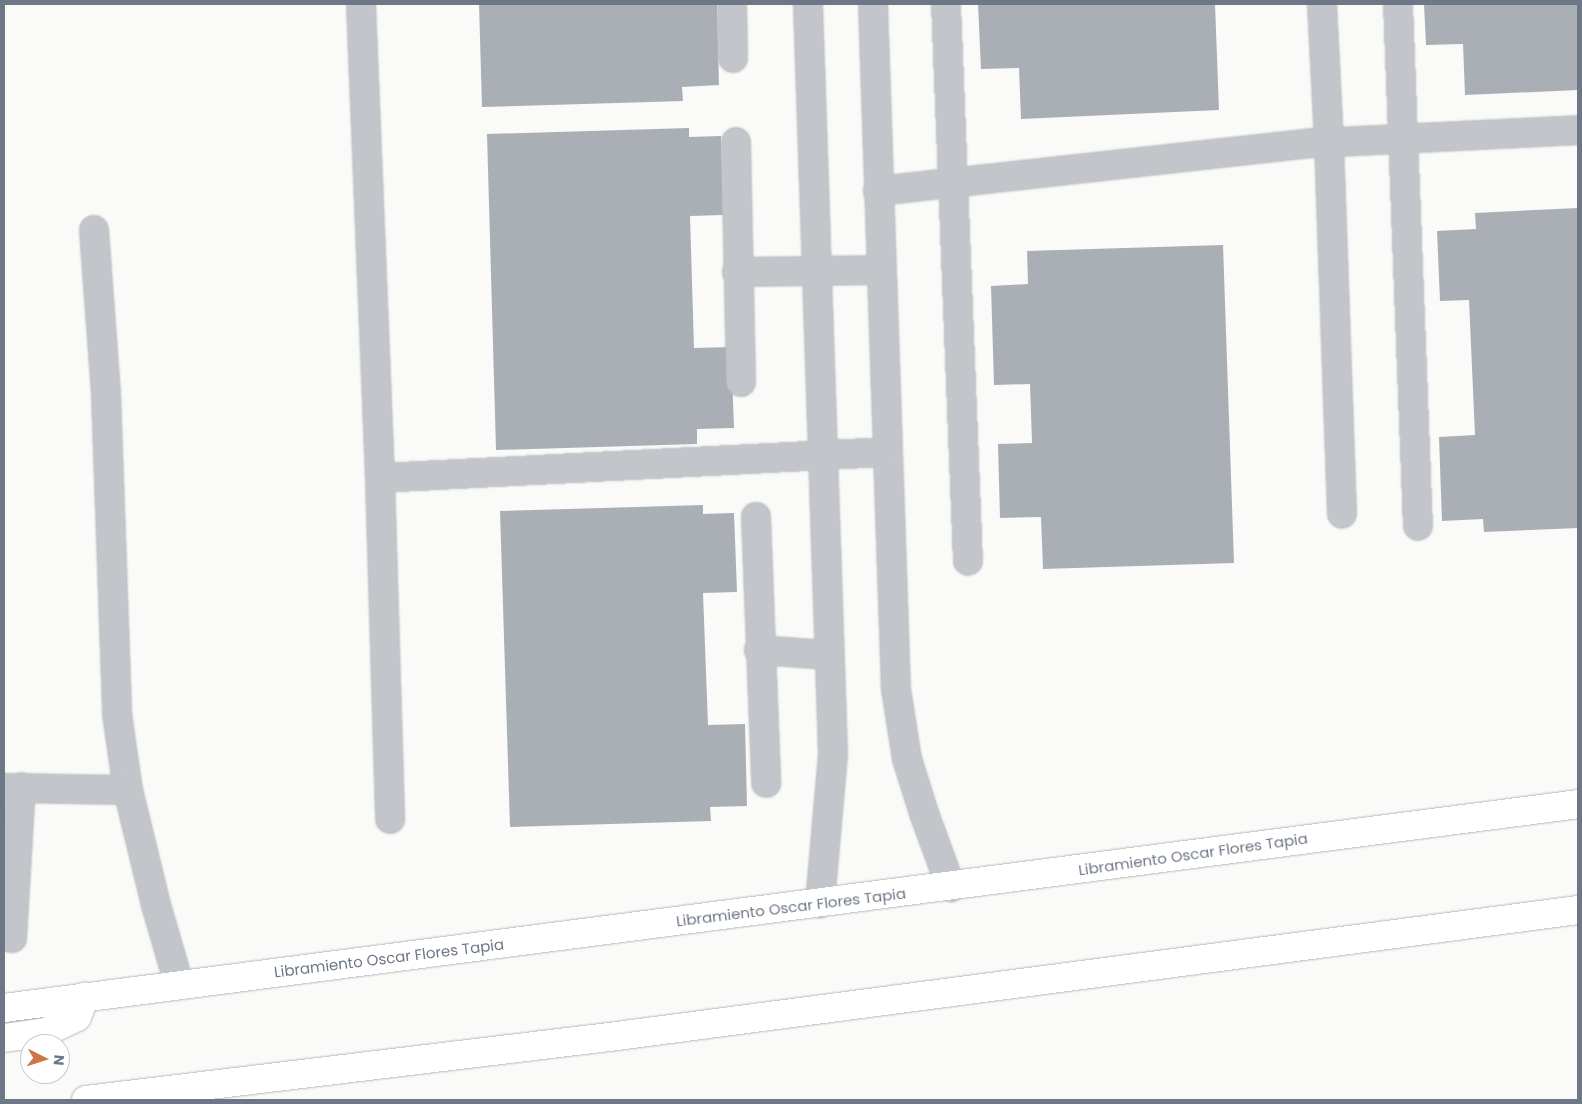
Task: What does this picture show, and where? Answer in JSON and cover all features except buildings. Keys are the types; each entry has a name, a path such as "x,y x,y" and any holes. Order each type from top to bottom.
{"highway":[{"name":"Libramiento Oscar Flores Tapia","path":"4,1008 1578,804"},
{"path":"86,1100 627,1035 1578,910"},
{"path":"4,1038 46,1032 77,1017 86,996"}],"lane":[{"path":"361,4 380,478 390,819"},
{"path":"732,4 733,58"},
{"path":"808,4 828,655 833,754 830,814 820,903"},
{"path":"873,4 886,452 896,689 907,759 950,886"},
{"path":"946,4 968,561"},
{"path":"1322,4 1329,142 1342,514"},
{"path":"1398,4 1418,526"},
{"path":"878,191 1329,142 1578,130"},
{"path":"736,142 737,272 741,382"},
{"path":"94,230 106,394 117,714 128,790 156,905 179,984"},
{"path":"737,272 880,270"},
{"path":"380,478 822,457 886,452"},
{"path":"756,517 759,650 766,783"},
{"path":"759,650 828,655"},
{"path":"12,938 12,787 128,790"}]}
